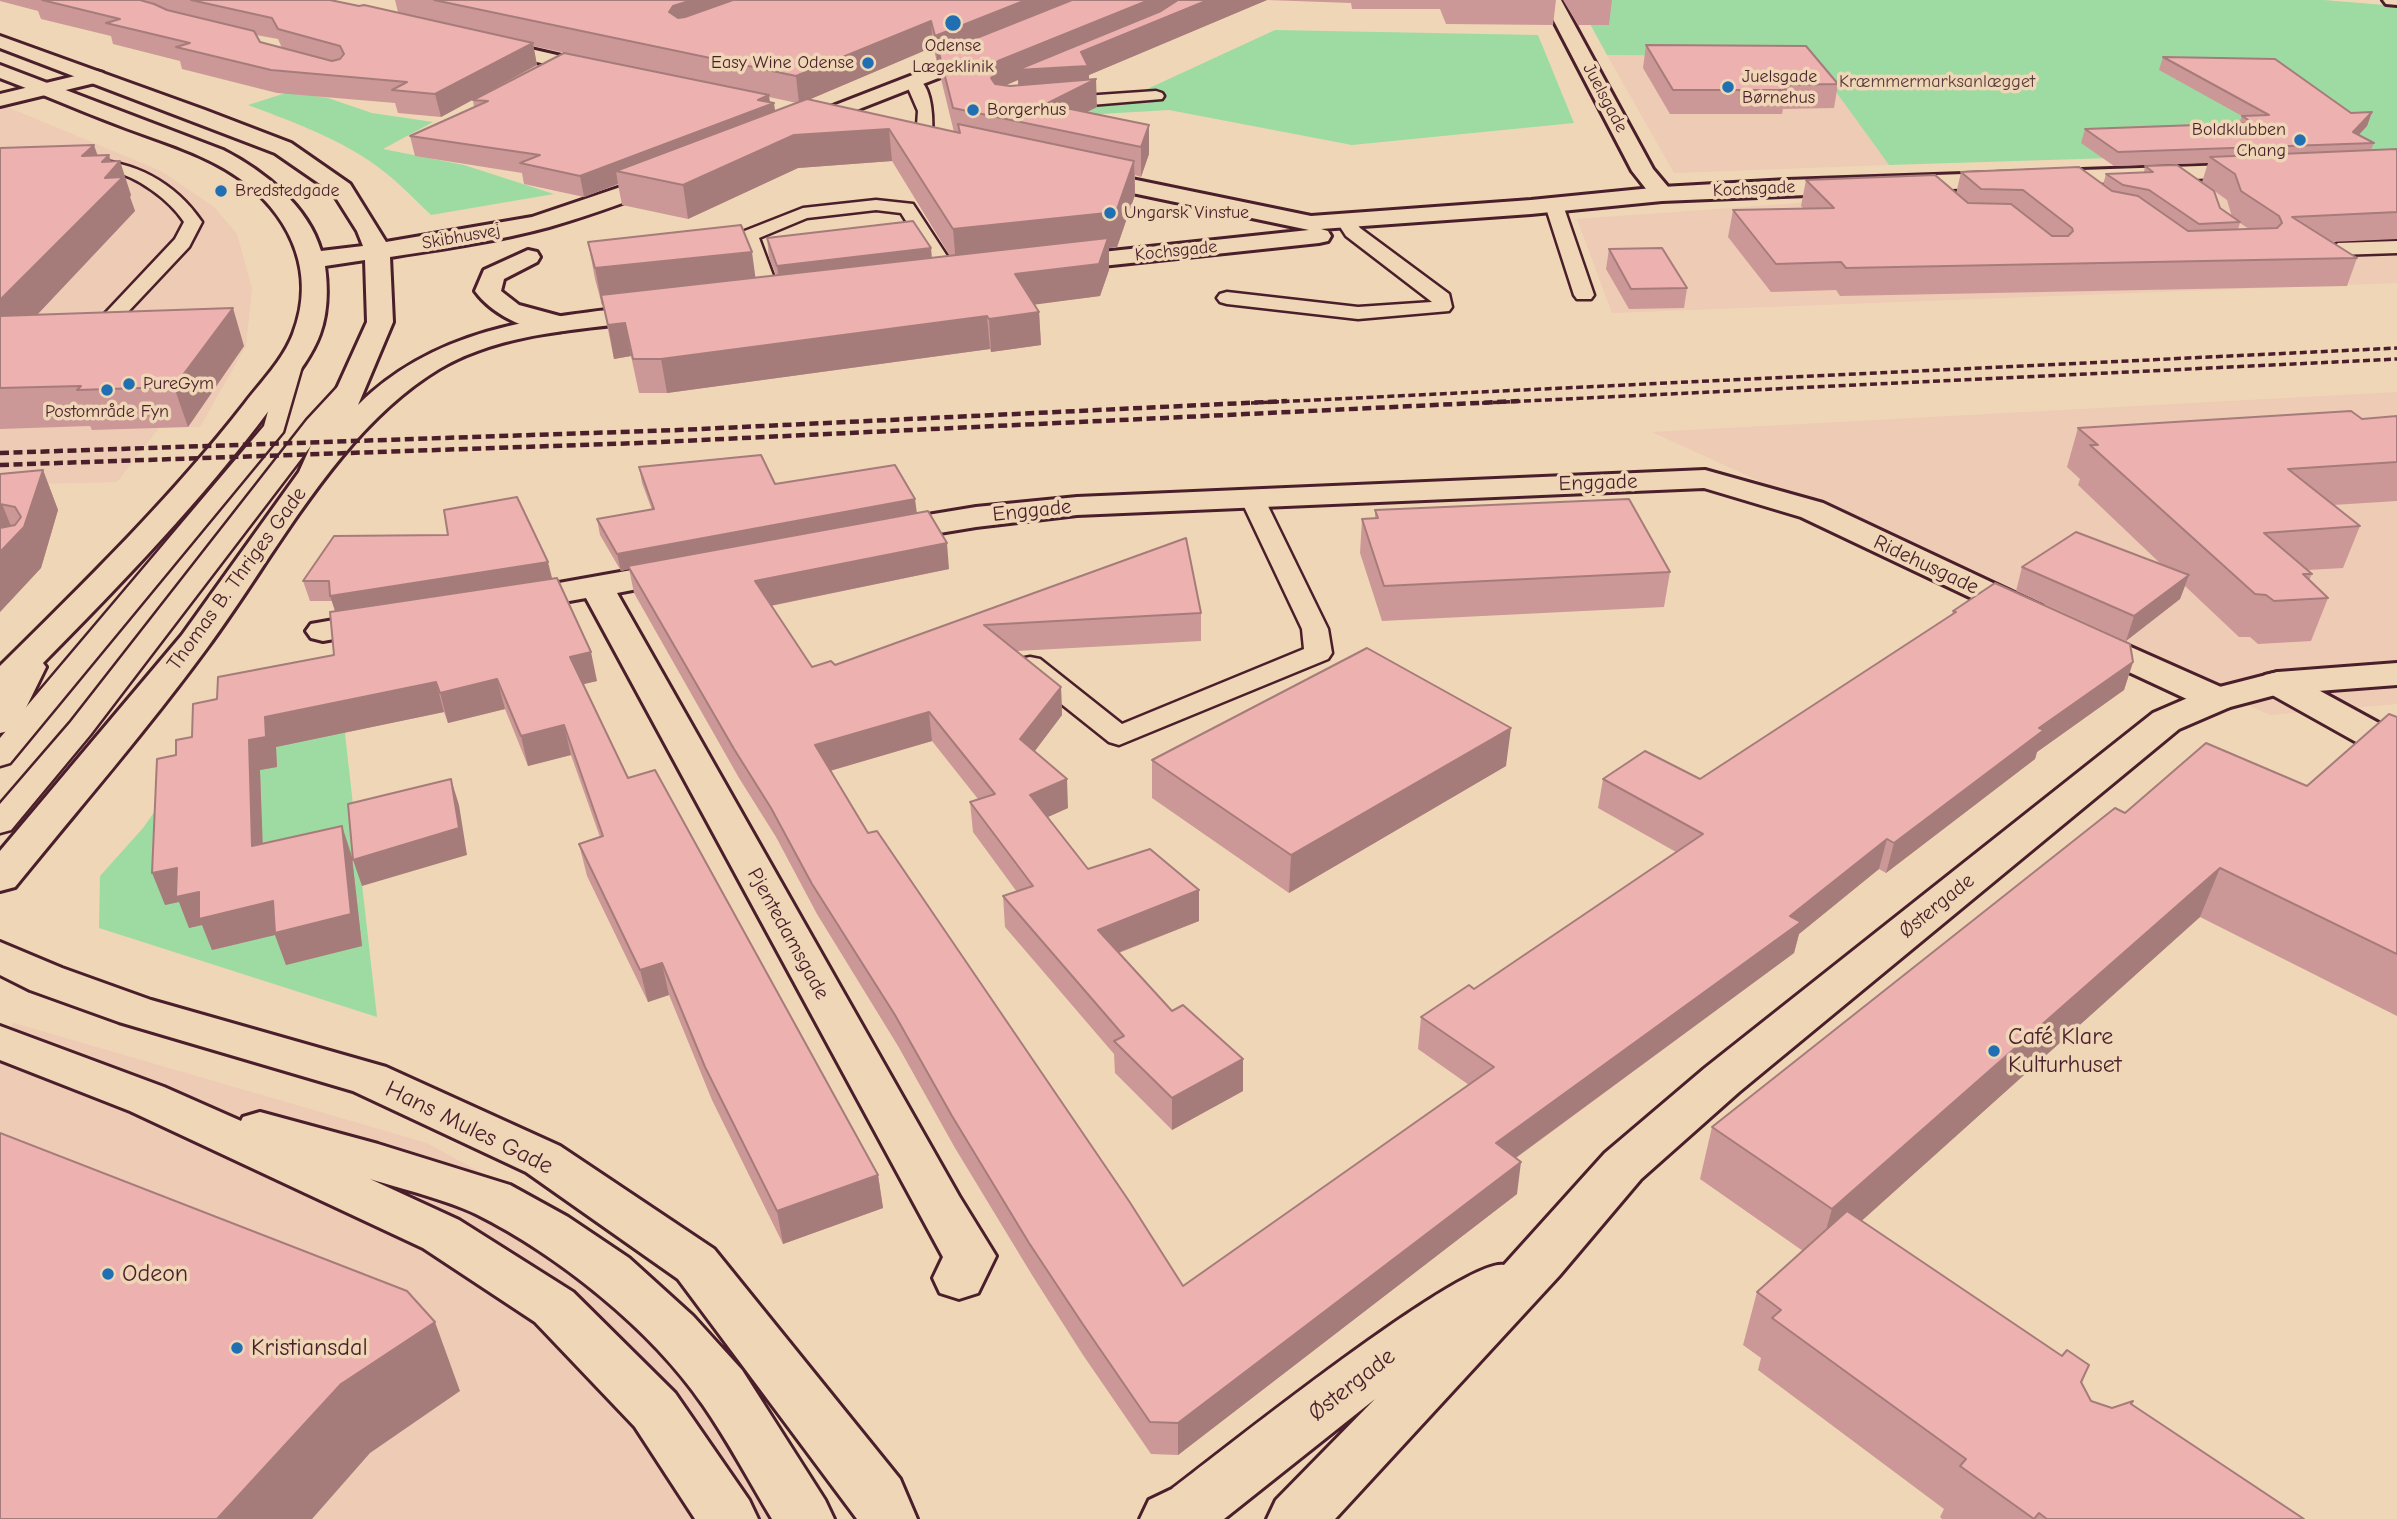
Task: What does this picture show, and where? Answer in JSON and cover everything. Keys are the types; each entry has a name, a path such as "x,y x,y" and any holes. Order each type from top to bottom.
{"street":[{"name":"Juelsgade","path":"1552,0 1643,171 1662,194"},
{"path":"461,39 618,74"},
{"path":"0,42 54,80 193,144 228,162 256,181 284,208 311,254 315,290 309,329 294,356 227,445 0,687"},
{"path":"775,135 1004,46"},
{"path":"532,79 566,63"},
{"path":"0,71 54,80 150,112 198,114"},
{"name":"Thomas B. Thriges Gade","path":"0,878 194,642 314,473 380,322 375,244 342,189 283,148 198,114 96,77 54,80"},
{"path":"0,87 54,80"},
{"path":"0,100 54,80"},
{"path":"792,111 852,124"},
{"path":"900,135 951,146"},
{"name":"Skibhusvej","path":"311,254 522,226 607,200 690,169"},
{"path":"1056,170 1249,210 1310,230"},
{"name":"Kochsgade","path":"1249,210 1167,240 1030,266 1251,243 1310,230 1662,194 2286,170"},
{"path":"1122,184 1220,222 1251,243"},
{"path":"528,257 493,275 488,291 495,303 520,316 558,324"},
{"path":"923,279 977,273"},
{"path":"745,301 799,294"},
{"path":"314,473 360,421 400,382 418,369 466,346 558,324 678,309"},
{"name":"Enggade","path":"858,537 976,517 1077,506 1705,478 1749,489"},
{"name":"Ridehusgade","path":"1749,489 1812,510 1910,559 2217,699"},
{"path":"488,605 597,588 715,564"},
{"name":"Pjentedamsgade","path":"597,588 941,1210 970,1256 959,1278"},
{"path":"323,631 419,616"},
{"path":"0,722 37,649"},
{"name":"Østergade","path":"1297,1519 1541,1261 1623,1166 1722,1080 2166,721 2217,699 2278,683 2397,674"},
{"path":"2278,683 2397,749"},
{"name":"Hans Mules Gade","path":"0,957 46,979 135,1011 369,1079 542,1159 696,1264 879,1498 887,1519"},
{"path":"0,1042 147,1099 441,1234 554,1307 654,1410 728,1519"},
{"path":"147,1099 377,1163 492,1199 550,1231 610,1273 682,1341 722,1387 804,1519"},
{"name":"Østergade","path":"1170,1519 1194,1508 1410,1339 1541,1261"}],"lane":[{"path":"913,81 933,111 924,140"},
{"path":"1115,89 1043,99 1156,96"},
{"path":"64,166 100,165 129,170 183,206 192,222 182,243 102,328"},
{"path":"2175,174 2197,190"},
{"path":"2064,178 2093,197"},
{"path":"1922,182 1941,199"},
{"path":"771,298 749,236 803,213 876,205 907,208 950,276"},
{"path":"1542,206 1584,295"},
{"path":"1227,298 1358,313 1442,307 1441,298 1350,227"},
{"path":"2338,249 2397,247"},
{"path":"0,757 275,427 294,356"},
{"path":"0,823 79,729 315,425 357,379"},
{"path":"1030,665 1119,736 1318,653 1315,629 1252,498"}],"shaded area":[{"name":"Juelsgade Børnehus","path":"1607,55 1810,56 1889,165 1674,173"},
{"path":"0,104 161,171 214,207 237,234 252,288 246,346 200,427 159,428 117,482 0,485"},
{"path":"2397,180 2397,283 1612,313 1577,219 1813,202"},
{"path":"2397,392 2397,704 2270,715 1652,432"},
{"path":"14,1023 427,1143 613,1245 742,1376 830,1519 0,1519 0,1036"}],"green space":[{"name":"Kræmmermarksanlægget","path":"1577,0 2324,0 2397,6 2397,149 1889,165 1810,56 1607,55"},
{"path":"1275,30 1538,35 1574,123 1352,145 1169,110 1050,117 1046,107 1132,96"},
{"path":"289,92 328,98 372,113 433,122 383,149 464,165 554,194 431,215 392,178 359,154 323,135 248,105"},
{"path":"336,654 377,1017 99,928 100,876 143,828 255,669"}],"building":[{"path":"42,0 140,0 167,10 254,31 260,42 332,61 340,59 344,54 340,46 278,29 272,18 191,0 330,0 364,5 533,43 435,94 392,90 407,82 271,70 176,47 190,43 106,23 120,19"},
{"path":"434,0 692,0 673,6 669,12 678,18 733,0 1026,0 935,36 931,21 796,76"},
{"path":"1072,0 1149,0 998,61 995,64 997,73 991,78 995,84 1010,86 1096,79 1046,104 1149,125 1141,147 953,108 939,53"},
{"path":"1178,0 1208,0 1081,52 1088,66 1017,70 1161,11"},
{"path":"1646,45 1806,46 1838,84 1782,85 1786,90 1673,90"},
{"path":"564,53 769,95 758,100 774,103 580,176 520,163 540,155 410,136 488,101 473,100"},
{"path":"2163,57 2275,59 2351,113 2372,112 2353,132 2374,143 2118,152 2085,129 2253,123 2242,116 2269,115"},
{"path":"807,99 960,133 958,124 1134,161 1116,212 953,229 889,129 794,135 683,185 616,171"},
{"path":"94,145 82,156 109,155 102,162 120,161 105,178 123,177 0,300 0,148"},
{"path":"2397,149 2397,212 2292,217 2357,258 1846,268 1841,262 1776,264 1733,210 1834,208 1806,180 1935,175 1968,203 2011,204 2052,236 2068,236 2073,231 2072,228 2023,190 1981,189 1961,172 2079,167 2112,191 2138,196 2188,231 2277,228 2282,223 2279,216 2241,191 2235,174 2210,157"},
{"path":"2177,165 2214,191 2220,208 2240,222 2199,224 2149,190 2123,185 2106,174 2153,172 2145,166"},
{"path":"913,221 931,248 777,266 767,238"},
{"path":"741,225 752,252 595,268 588,242"},
{"path":"1108,238 1099,264 1015,274 1039,312 989,319 987,316 661,359 633,359 625,323 608,325 601,295"},
{"path":"1662,248 1687,288 1631,289 1609,249"},
{"path":"233,308 174,387 77,390 81,386 0,388 0,316"},
{"path":"2351,411 2362,419 2397,416 2397,462 2288,469 2360,526 2264,533 2312,574 2303,574 2328,598 2274,601 2266,595 2255,594 2090,445 2098,445 2078,428"},
{"path":"761,455 775,484 895,465 915,499 617,554 597,519 654,509 639,467"},
{"path":"43,470 24,527 0,552 0,528 15,525 21,517 15,507 0,504 0,474"},
{"path":"517,497 548,562 330,596 329,581 303,581 334,536 448,535 444,510"},
{"path":"1629,499 1670,572 1384,586 1362,519 1378,518 1375,510"},
{"path":"928,511 947,543 755,581 812,667 831,661 835,665 1186,538 1201,613 984,625 1061,687 1020,739 1067,779 1030,795 1088,869 1150,849 1199,890 1098,930 1172,1011 1183,1005 1243,1059 1172,1098 1114,1041 1124,1036 1003,896 1033,886 970,802 995,794 929,712 815,745 868,833 877,831 1129,1201 1183,1286 1494,1067 1421,1017 1469,985 1474,989 1703,834 1603,779 1645,751 1700,779 1956,612 1953,611 1995,583 2130,644 2133,662 2039,728 2044,730 1894,843 1887,839 1790,916 1801,922 1496,1143 1521,1162 1178,1423 1150,1422 1029,1243 895,1015 812,884 771,808 628,566"},
{"path":"2076,532 2189,575 2134,616 2022,567"},
{"path":"557,578 591,652 570,657 628,778 655,770 878,1175 777,1211 705,1067 662,963 640,970 579,844 603,836 564,725 521,736 497,679 440,693 436,682 265,717 266,737 249,740 252,846 342,826 351,914 275,933 273,901 199,919 199,892 176,897 177,868 152,873 157,759 176,755 176,740 192,737 193,704 217,699 218,677 334,655 330,612"},
{"path":"1367,648 1511,728 1291,855 1152,760"},
{"path":"2389,714 2397,717 2397,954 2220,868 1832,1209 1712,1127 2115,808 2125,813 2206,743 2307,786"},
{"path":"451,779 459,828 353,860 348,804"},
{"name":"Odeon","path":"0,1133 407,1291 435,1322 341,1384 217,1519 0,1519"},
{"path":"1847,1211 2062,1356 2067,1350 2089,1365 2081,1382 2091,1401 2112,1408 2133,1401 2131,1404 2304,1519 2047,1519 2039,1513 2034,1519 1960,1466 1966,1459 1772,1318 1781,1310 1757,1292"}],"railway":[{"path":"1251,403 2397,348"},
{"path":"1482,403 2397,359"},
{"path":"0,453 679,430 1287,401"},
{"path":"0,465 639,443 1519,401"}],"place":[{"name":"Odense Lægeklinik","path":"953,23"},
{"name":"Easy Wine Odense","path":"868,63"},
{"name":"Juelsgade Børnehus","path":"1728,87"},
{"name":"Borgerhus","path":"973,110"},
{"name":"Boldklubben Chang","path":"2300,140"},
{"name":"Bredstedgade","path":"221,191"},
{"name":"Ungarsk Vinstue","path":"1110,213"},
{"name":"PureGym","path":"129,384"},
{"name":"Postområde Fyn","path":"107,390"},
{"name":"Café Klare Kulturhuset","path":"1994,1051"},
{"name":"Odeon","path":"108,1274"},
{"name":"Kristiansdal","path":"237,1348"}]}
